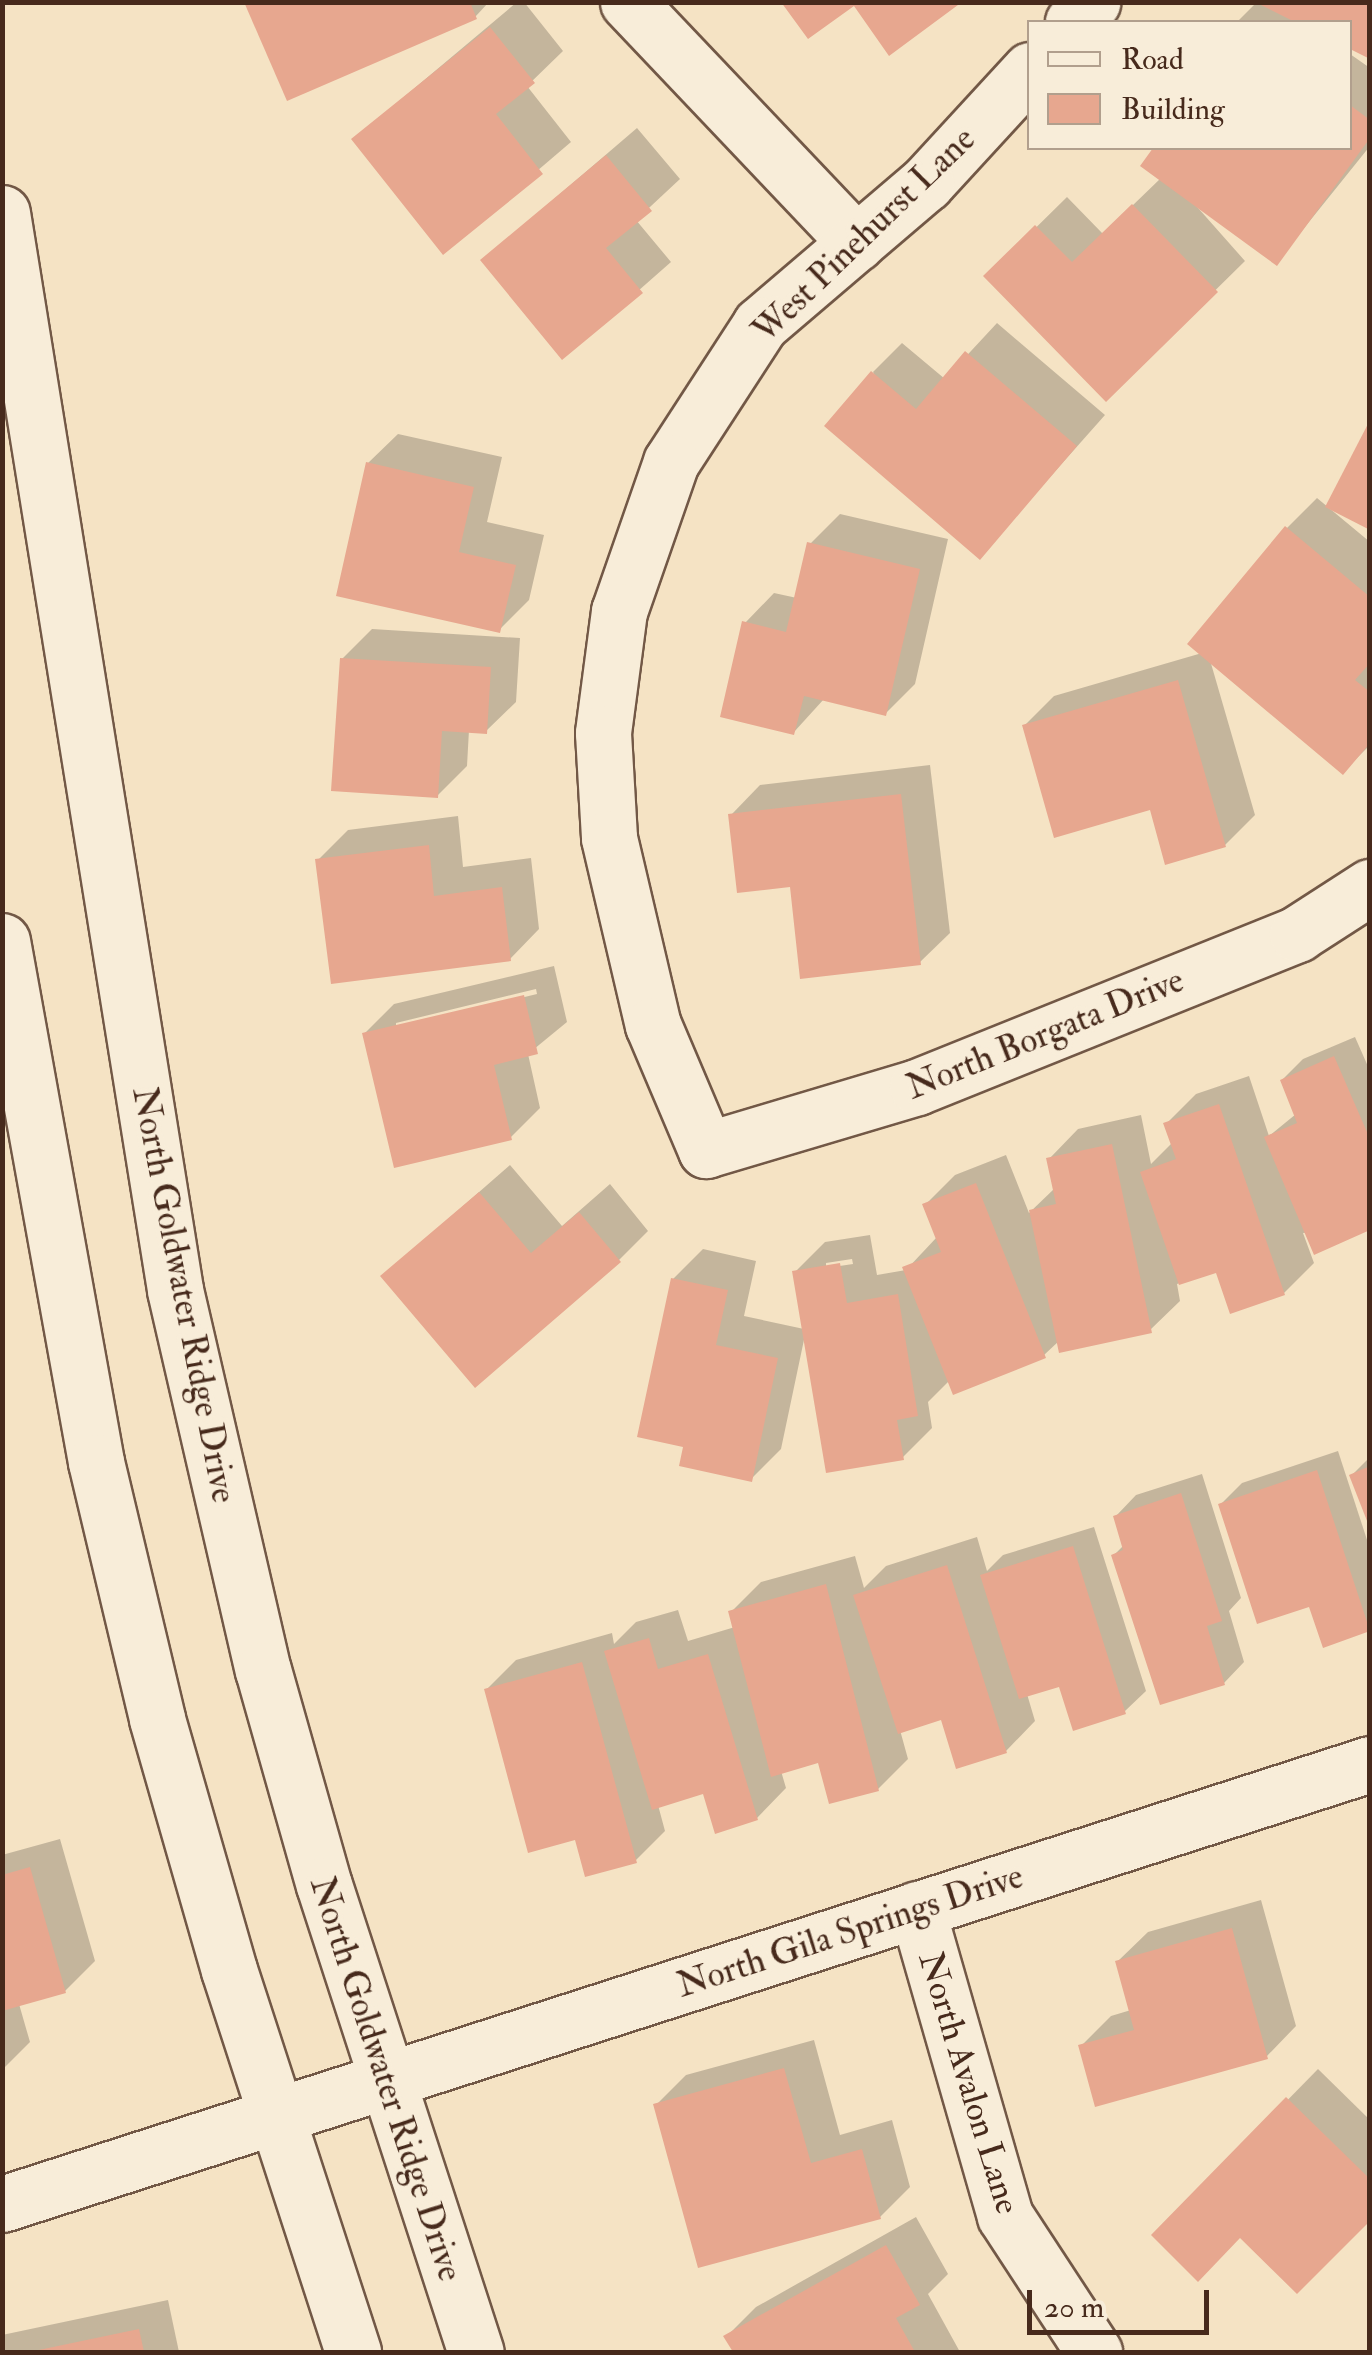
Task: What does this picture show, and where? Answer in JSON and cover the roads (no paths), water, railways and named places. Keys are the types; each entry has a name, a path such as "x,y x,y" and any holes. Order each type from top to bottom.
{"street":[{"path":"628,2 857,243"},
{"name":"West Pinehurst Lane","path":"706,1150 654,1025 609,838 604,733 619,612 671,462 760,325 926,183 1027,73"},
{"name":"North Goldwater Ridge Drive","path":"2,213 175,1290 263,1670 383,2081 476,2352"},
{"name":"North Borgata Drive","path":"706,1150 917,1087 1297,934 1370,887"},
{"path":"2,941 100,1480 198,1868 353,2352"},
{"name":"North Gila Springs Drive","path":"2,2204 1370,1764"},
{"name":"North Avalon Lane","path":"917,1909 1005,2216 1094,2352"}]}
